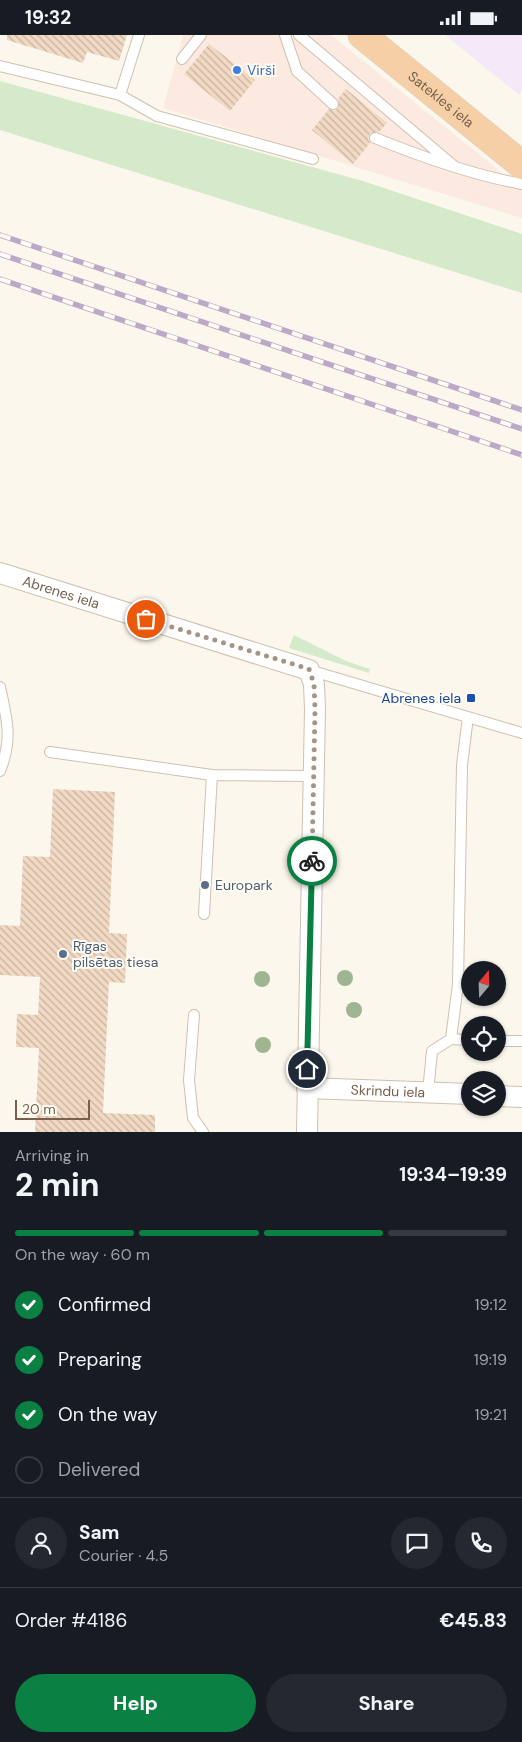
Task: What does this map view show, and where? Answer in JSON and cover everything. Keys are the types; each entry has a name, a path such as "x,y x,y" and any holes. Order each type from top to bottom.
{"highway":[{"name":"Satekles iela","path":"362,35 522,165"}],"street":[{"name":"Abrenes iela","path":"0,573 309,669"},
{"path":"307,1132 314,776 314,684 309,669"},
{"name":"Skrindu iela","path":"307,1088 461,1094"},
{"path":"506,1096 522,1097"}],"lane":[{"path":"120,95 139,35"},
{"path":"182,59 201,35"},
{"path":"285,35 297,71 333,104"},
{"path":"299,35 454,166"},
{"path":"0,66 120,95 157,116 313,159"},
{"path":"375,138 498,180 522,184"},
{"path":"309,669 522,733"},
{"path":"0,687 9,728 7,754 0,771"},
{"path":"451,1039 458,984 462,765 468,717"},
{"path":"50,752 212,775 314,776"},
{"path":"204,914 212,775"},
{"path":"194,1015 189,1080 193,1118 203,1132"},
{"path":"428,1092 432,1051 451,1039 461,1040"},
{"path":"506,1041 522,1041"}],"shaded area":[{"name":"Virši","path":"183,35 331,35 522,189 522,218 163,108"},
{"path":"445,35 522,35 522,91 519,95"}],"green space":[{"path":"0,81 363,181 522,234 522,293 0,130"},
{"path":"294,635 346,661 370,669 369,673 289,648"}],"building":[{"path":"7,35 127,35 119,61 87,52 83,63 7,40"},
{"path":"209,44 255,80 230,111 184,74"},
{"path":"346,89 387,123 379,132 370,133 368,139 370,143 353,164 312,130 329,109 335,111 338,108 338,99"},
{"name":"Rīgas pilsētas tiesa","path":"53,789 115,792 109,933 127,934 125,983 109,982 103,1113 155,1115 155,1132 35,1132 39,1048 16,1047 17,1014 38,1015 40,977 0,975 0,925 20,926 23,856 50,857"}],"railway":[{"path":"0,235 522,410"},
{"path":"0,254 522,429"},
{"path":"0,279 522,455"}],"way so far":[{"path":"146,619 309,669 314,684 315,709 312,861"}],"place":[{"name":"Virši","path":"237,70"},
{"name":"Abrenes iela","path":"471,698"},
{"name":"Europark","path":"205,885"},
{"name":"Rīgas pilsētas tiesa","path":"63,954"}],"route":[{"path":"307,1069 312,861"}]}
